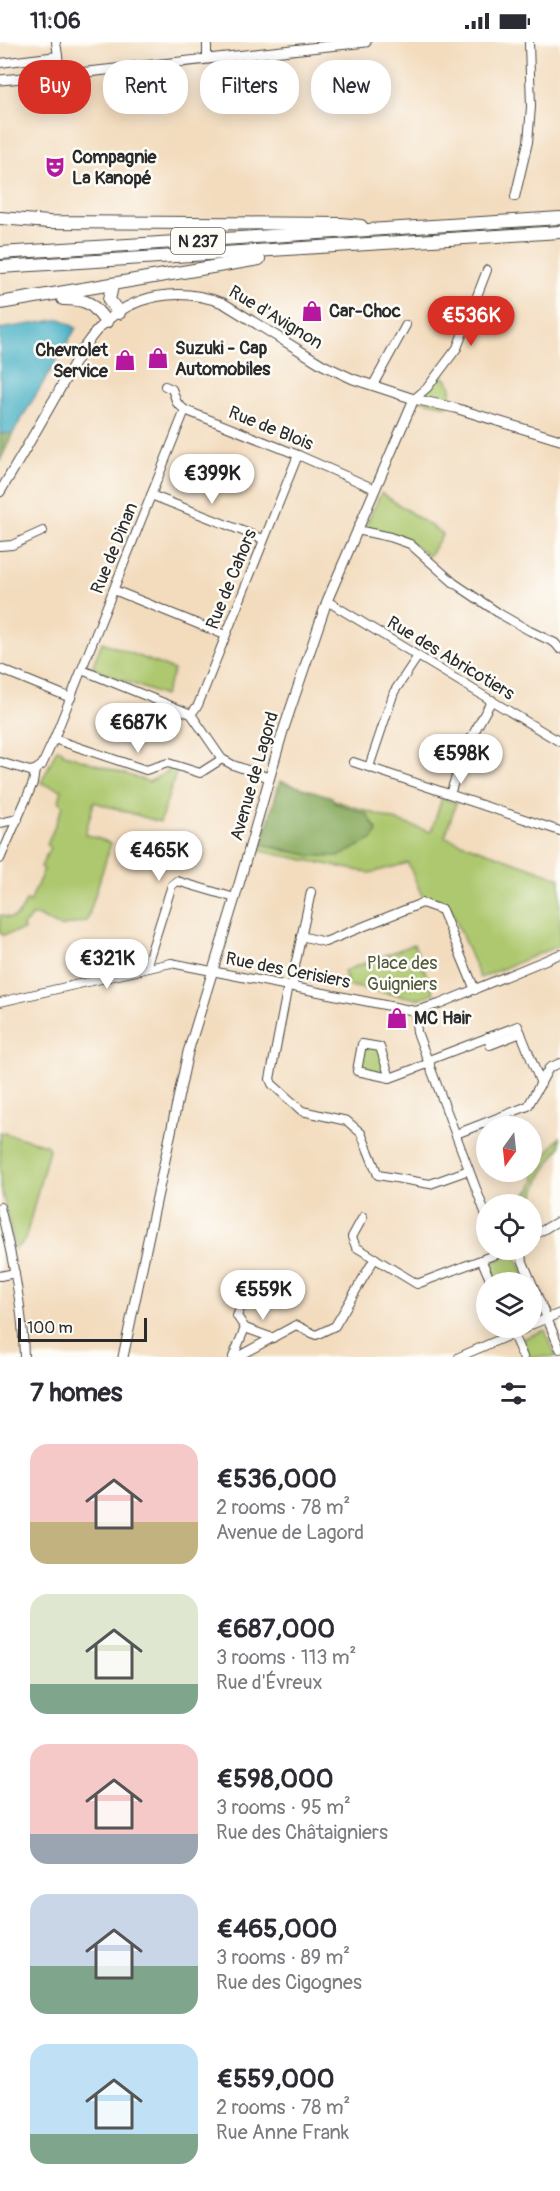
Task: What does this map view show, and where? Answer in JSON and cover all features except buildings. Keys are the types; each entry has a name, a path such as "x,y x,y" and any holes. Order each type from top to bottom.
{"highway":[{"path":"0,218 49,222 341,224 395,229"},
{"name":"N 237","path":"0,253 560,218"},
{"name":"N 237","path":"0,267 560,231"},
{"path":"0,303 112,286 211,266 275,258 302,249"},
{"path":"112,286 109,300 119,313"},
{"path":"29,299 87,301 106,322"}],"street":[{"path":"56,42 58,60"},
{"path":"207,42 207,59"},
{"path":"91,72 366,42"},
{"path":"515,197 528,142 531,107 530,42"},
{"path":"0,63 58,56"},
{"path":"0,80 18,78"},
{"name":"Avenue de Lagord","path":"123,1357 188,1052 236,898 283,731 327,601 414,399 427,388 456,348 487,270"},
{"name":"Rue d'Avignon","path":"0,492 93,336 106,322 136,303 174,293 206,297 223,303 323,364 373,385 414,399 447,405 560,440"},
{"path":"373,385 406,325"},
{"path":"165,386 172,389 177,403 185,410"},
{"name":"Rue de Blois","path":"185,410 298,454 375,489"},
{"name":"Rue de Dinan","path":"0,859 33,783 35,770 42,765 71,698 185,410"},
{"name":"Rue de Cahors","path":"191,714 198,705 298,454"},
{"path":"151,495 263,539"},
{"path":"357,530 410,544 454,583 510,620 555,643 560,649"},
{"path":"0,546 12,546 43,531"},
{"path":"114,590 225,635"},
{"name":"Rue des Abricotiers","path":"327,601 560,741"},
{"path":"369,767 394,692 418,656"},
{"path":"0,669 71,698"},
{"path":"82,670 191,714 222,759 270,778"},
{"path":"450,795 466,747 492,700"},
{"path":"54,739 146,770 168,763 200,772 222,759"},
{"path":"0,762 30,771 35,770"},
{"path":"353,762 560,831"},
{"path":"0,823 18,819"},
{"path":"148,968 148,961 172,885 177,881 236,898"},
{"path":"311,892 270,1079 272,1084 302,1112 347,1121 361,1133 378,1174 430,1184 470,1170"},
{"path":"301,936 325,942 422,903 442,910 474,990"},
{"name":"Rue des Cerisiers","path":"0,1002 171,963 415,1011 474,990 560,954"},
{"path":"415,1011 417,1032 479,1194"},
{"path":"390,1078 380,1047 362,1044 357,1071 390,1078 518,1026 541,1084"},
{"path":"536,1073 560,1063"},
{"path":"456,1134 528,1107 549,1068"},
{"path":"0,1207 15,1273 24,1357"},
{"path":"363,1217 352,1237 356,1247 417,1284 482,1261 487,1272"},
{"path":"542,1231 560,1220"},
{"path":"235,1357 296,1325 316,1335 335,1326 375,1258"},
{"path":"522,1260 560,1349"},
{"path":"0,1276 15,1273"},
{"path":"247,1293 237,1316 244,1328 273,1338"},
{"path":"542,1321 560,1313"},
{"path":"235,1357 244,1328"},
{"path":"459,1357 496,1338"},
{"path":"515,1338 523,1357"}],"green space":[{"path":"439,373 451,387 451,396 447,406 414,399"},
{"path":"13,433 0,461 0,434"},
{"path":"381,493 443,534 429,556 404,537 365,527"},
{"path":"102,642 174,670 164,696 92,668"},
{"path":"57,749 63,750 62,753 149,782 169,771 168,766 177,770 160,822 94,802 85,834 111,843 87,921 60,927 39,916 32,916 23,926 24,930 3,935 0,933 0,915 10,918 16,916 26,901 30,902 44,869 41,867 50,847 47,845 63,806 59,801 62,790 41,783"},
{"path":"280,781 332,797 335,803 367,814 377,831 373,839 340,856 312,856 262,844"},
{"path":"442,798 456,803 445,837 560,878 560,945 480,978 451,909 422,896 408,863 370,873 260,851 262,844 286,851 329,857 377,830 367,814 335,803 333,800 431,832"},
{"name":"Place des Guigniers","path":"414,944 434,993 417,999 298,976 299,971 347,981 344,971"},
{"path":"362,1044 380,1047 390,1078 357,1071"},
{"path":"0,1132 46,1145 49,1149 25,1240 15,1249 0,1184"},
{"path":"560,1137 560,1147 542,1174 542,1160"},
{"path":"534,1182 539,1182 534,1194 526,1194"},
{"path":"496,1260 517,1260 523,1272 493,1272 489,1263"},
{"path":"545,1330 556,1357 530,1357 522,1339 542,1338 542,1331"}],"water":[{"path":"61,319 76,328 13,433 0,434 0,329"}],"place":[{"name":"Compagnie La Kanopé","path":"55,167"},
{"name":"Car-Choc","path":"312,311"},
{"name":"Suzuki - Cap Automobiles","path":"158,358"},
{"name":"Chevrolet Service","path":"125,360"},
{"name":"MC Hair","path":"397,1018"}]}
